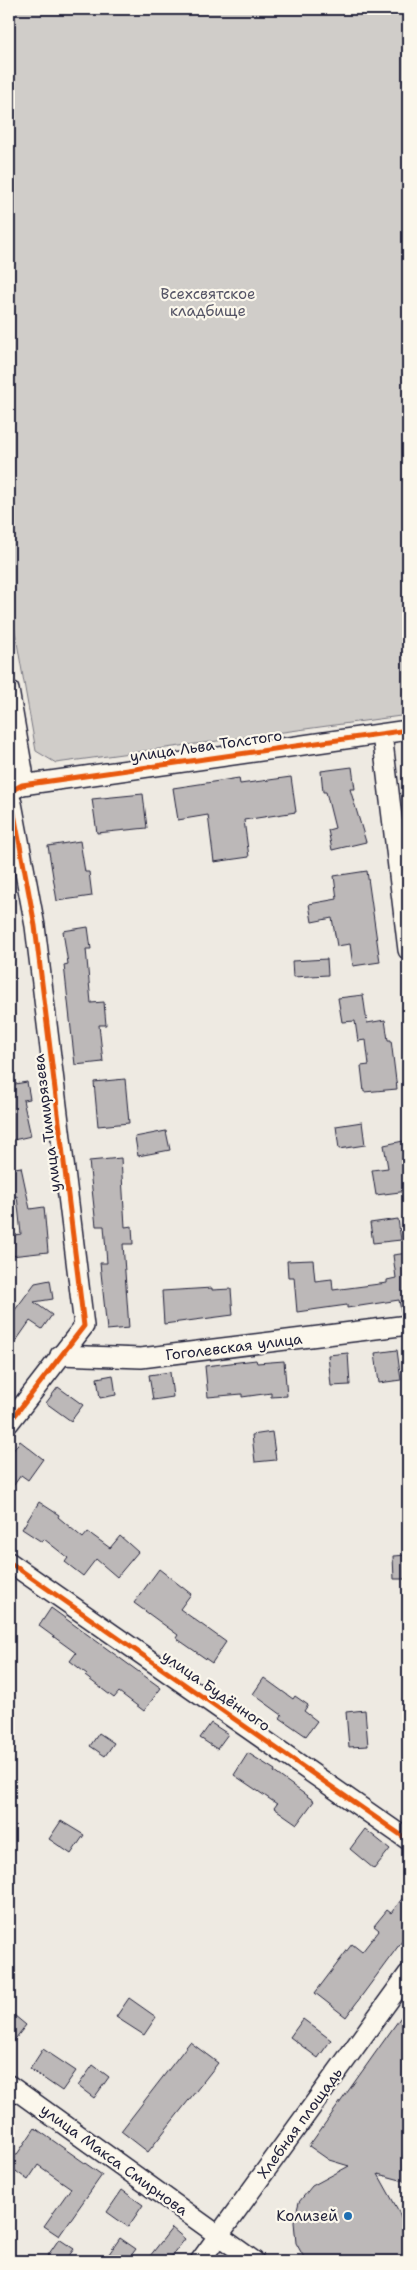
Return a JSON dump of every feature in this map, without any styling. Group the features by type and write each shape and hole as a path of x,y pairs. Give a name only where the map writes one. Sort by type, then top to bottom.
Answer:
{"street":[{"name":"улица Тимирязева","path":"9,690 23,771 13,791 12,803 34,926 84,1326 9,1423"},
{"name":"улица Льва Толстого","path":"13,791 408,730"},
{"path":"382,734 408,950"},
{"name":"Гоголевская улица","path":"60,1355 142,1358 408,1325"},
{"name":"улица Будённого","path":"9,1562 408,1840"},
{"name":"Хлебная площадь","path":"200,2261 408,1974"},
{"name":"улица Макса Смирнова","path":"9,2085 218,2236"},
{"path":"218,2236 254,2261"}],"green space":[{"name":"Всехсвятское кладбище","path":"9,9 408,9 408,715 56,763 36,751 9,597"}],"building":[{"path":"352,767 355,789 350,789 366,842 332,850 328,830 335,828 326,792 323,792 321,771"},
{"path":"291,777 296,812 244,820 249,857 214,862 208,815 178,820 173,788 239,778 240,784"},
{"path":"143,794 147,828 97,833 92,799"},
{"path":"80,841 85,872 89,872 92,896 57,901 48,846"},
{"path":"367,871 380,962 353,966 350,944 337,946 332,918 312,922 309,904 337,899 334,876"},
{"path":"88,927 91,949 86,949 91,1003 104,1002 106,1025 99,1025 103,1062 75,1065 64,965 68,964 63,931"},
{"path":"327,959 328,975 293,977 292,961"},
{"path":"363,995 367,1023 385,1020 388,1040 391,1040 397,1089 364,1092 361,1066 369,1065 366,1040 358,1041 355,1021 342,1022 338,998"},
{"path":"125,1079 129,1123 98,1126 94,1082"},
{"path":"27,1082 30,1099 23,1100 31,1136 9,1141 9,1085"},
{"path":"362,1122 365,1145 339,1149 336,1126"},
{"path":"166,1131 170,1150 138,1156 135,1137"},
{"path":"408,1140 408,1159 405,1160 408,1191 376,1195 372,1170 388,1168 384,1145"},
{"path":"121,1158 125,1227 132,1226 133,1244 123,1244 129,1328 107,1330 100,1263 107,1263 104,1226 96,1226 89,1161"},
{"path":"21,1167 30,1209 44,1207 48,1252 11,1256 9,1236 21,1234 17,1196 9,1198 9,1169"},
{"path":"398,1219 401,1240 373,1243 370,1223"},
{"path":"408,1253 408,1311 401,1311 399,1300 347,1308 347,1305 297,1312 294,1277 288,1277 287,1261 313,1260 315,1281 332,1279 333,1290 387,1283 387,1280 396,1278 393,1255"},
{"path":"50,1280 53,1299 34,1302 52,1315 42,1329 30,1321 9,1351 9,1318 35,1283"},
{"path":"212,1288 212,1290 231,1289 233,1315 164,1324 162,1291"},
{"path":"397,1350 401,1380 379,1383 375,1353"},
{"path":"348,1353 350,1385 331,1386 328,1355"},
{"path":"256,1360 257,1363 284,1361 287,1396 271,1397 271,1393 242,1397 242,1394 208,1397 205,1366"},
{"path":"170,1372 173,1397 153,1400 149,1375"},
{"path":"113,1375 116,1395 100,1398 97,1378"},
{"path":"58,1387 83,1405 71,1421 46,1403"},
{"path":"272,1432 276,1460 255,1462 252,1435"},
{"path":"20,1441 43,1459 28,1480 21,1475 9,1492 9,1456"},
{"path":"39,1502 59,1515 58,1517 83,1538 88,1532 110,1548 120,1536 138,1552 117,1577 96,1559 83,1576 65,1562 68,1558 44,1539 42,1542 22,1529"},
{"path":"408,1555 408,1579 394,1579 393,1556"},
{"path":"159,1569 191,1594 180,1609 226,1642 212,1663 176,1638 178,1635 134,1603"},
{"path":"51,1608 161,1688 144,1711 119,1692 114,1698 85,1676 87,1674 70,1661 76,1653 39,1626"},
{"path":"264,1678 293,1699 295,1696 308,1705 304,1711 317,1721 306,1736 280,1718 282,1715 253,1694"},
{"path":"365,1710 368,1746 349,1747 346,1712"},
{"path":"211,1723 228,1734 217,1749 200,1738"},
{"path":"99,1733 114,1743 105,1756 90,1746"},
{"path":"248,1753 275,1770 274,1772 314,1801 297,1824 274,1808 277,1804 234,1775"},
{"path":"61,1821 84,1835 71,1854 49,1839"},
{"path":"365,1829 390,1849 374,1869 350,1849"},
{"path":"408,1891 408,1933 346,2017 315,1993 352,1944 362,1952 379,1930 374,1926 387,1910 391,1913"},
{"path":"129,1998 156,2017 144,2035 116,2017"},
{"path":"408,2007 408,2182 378,2174 398,2210 405,2229 408,2261 306,2261 296,2243 294,2222 299,2202 312,2186 349,2166 329,2160 309,2146"},
{"path":"9,2011 26,2025 9,2047"},
{"path":"303,2019 331,2040 318,2058 290,2037"},
{"path":"190,2042 218,2063 148,2152 121,2131"},
{"path":"43,2049 76,2071 62,2091 30,2069"},
{"path":"93,2065 109,2077 94,2098 78,2086"},
{"path":"35,2128 102,2175 59,2236 44,2226 71,2188 38,2165 28,2180 9,2166"},
{"path":"122,2190 143,2205 128,2227 107,2212"},
{"path":"172,2228 185,2239 168,2261 146,2261"},
{"path":"120,2238 136,2249 127,2261 104,2261"},
{"path":"59,2239 74,2249 65,2261 44,2261"}],"cycle path":[{"path":"9,792 22,785 408,730"},
{"path":"9,797 12,803 35,926 84,1326 9,1423"},
{"path":"9,1562 408,1840"}],"place":[{"name":"Колизей","path":"348,2216"}]}
